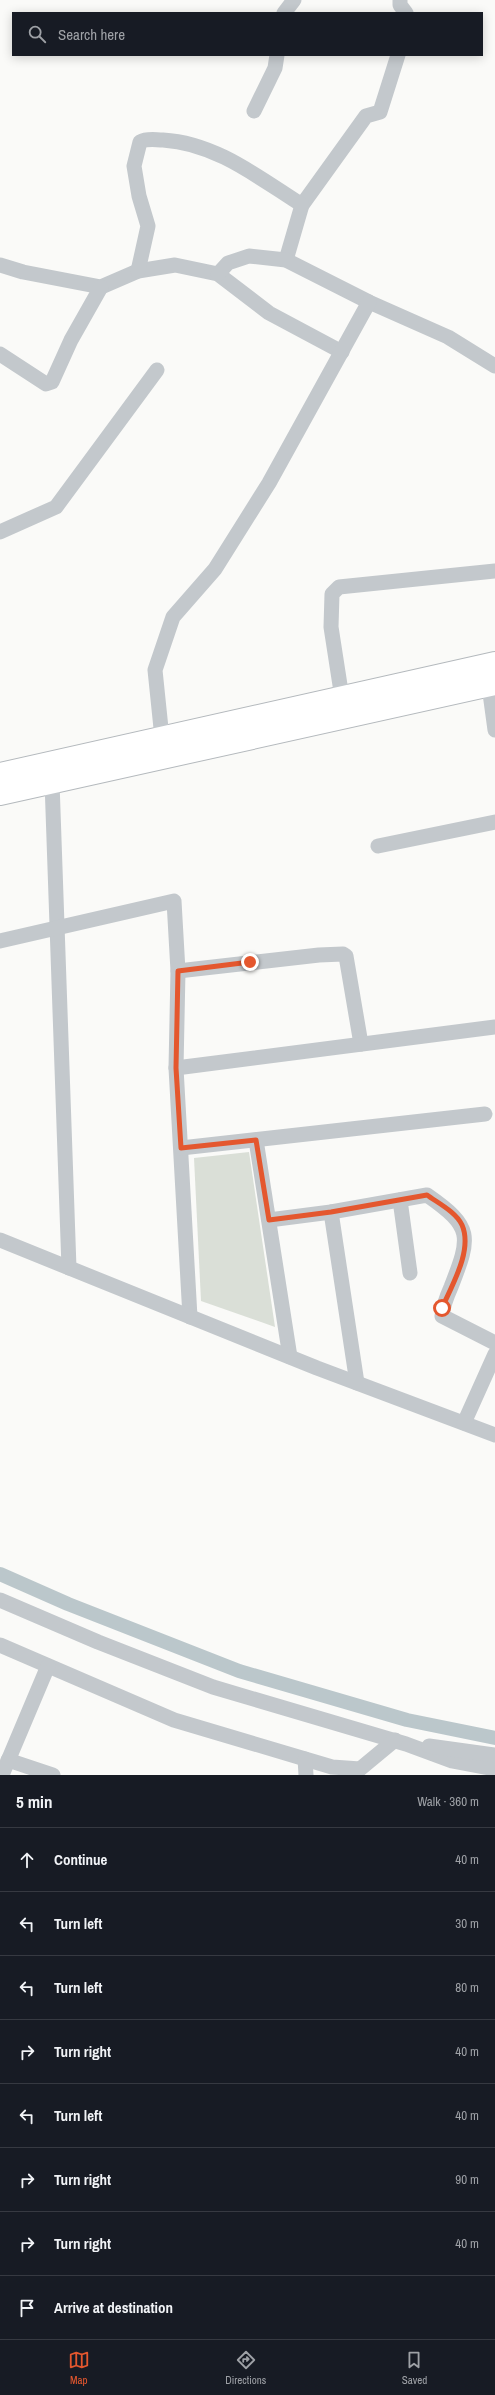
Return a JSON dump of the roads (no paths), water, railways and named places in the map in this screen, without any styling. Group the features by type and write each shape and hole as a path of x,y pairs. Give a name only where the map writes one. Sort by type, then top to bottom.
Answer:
{"highway":[{"path":"0,774 495,663"},
{"path":"0,794 492,685"}],"street":[{"path":"285,12 294,0"},
{"path":"400,0 400,5 405,12"},
{"path":"254,112 275,68 277,56"},
{"path":"286,260 302,206 366,116 380,112 398,56"},
{"path":"138,271 148,226 139,196 134,166 140,142 146,139 184,141 233,161 302,206"},
{"path":"218,274 228,264 249,256 286,260 369,302 448,337 495,366"},
{"path":"0,265 23,272 101,287 138,271 175,265 218,274 269,313 342,352"},
{"path":"0,354 46,384 52,382 70,340 101,287"},
{"path":"162,738 155,670 173,617 215,569 269,483 369,302"},
{"path":"0,532 56,507 157,370"},
{"path":"342,698 331,627 332,594 339,587 495,571"},
{"path":"492,685 495,730"},
{"path":"52,782 69,1268"},
{"path":"378,846 495,822"},
{"path":"0,941 174,901 178,971 176,1068 190,1317"},
{"path":"178,971 319,955 343,954 346,956 349,969 361,1044"},
{"path":"176,1068 495,1026"},
{"path":"181,1148 485,1114"},
{"path":"256,1140 290,1357"},
{"path":"269,1220 331,1212 427,1195 453,1215 461,1224 464,1235 464,1248 460,1264 442,1308 442,1316 495,1344"},
{"path":"400,1200 410,1273"},
{"path":"331,1212 357,1383"},
{"path":"0,1240 290,1357 495,1435"},
{"path":"464,1423 495,1354"},
{"path":"0,1600 98,1642 213,1687 400,1742 495,1755"},
{"path":"0,1645 174,1720 332,1767 360,1769 400,1742"},
{"path":"2,1775 48,1666"},
{"path":"400,1742 456,1769 495,1768"},
{"path":"8,1760 53,1775"},
{"path":"305,1760 306,1775"}],"waterway":[{"path":"0,1574 68,1604 239,1671 407,1720 495,1738"}]}
